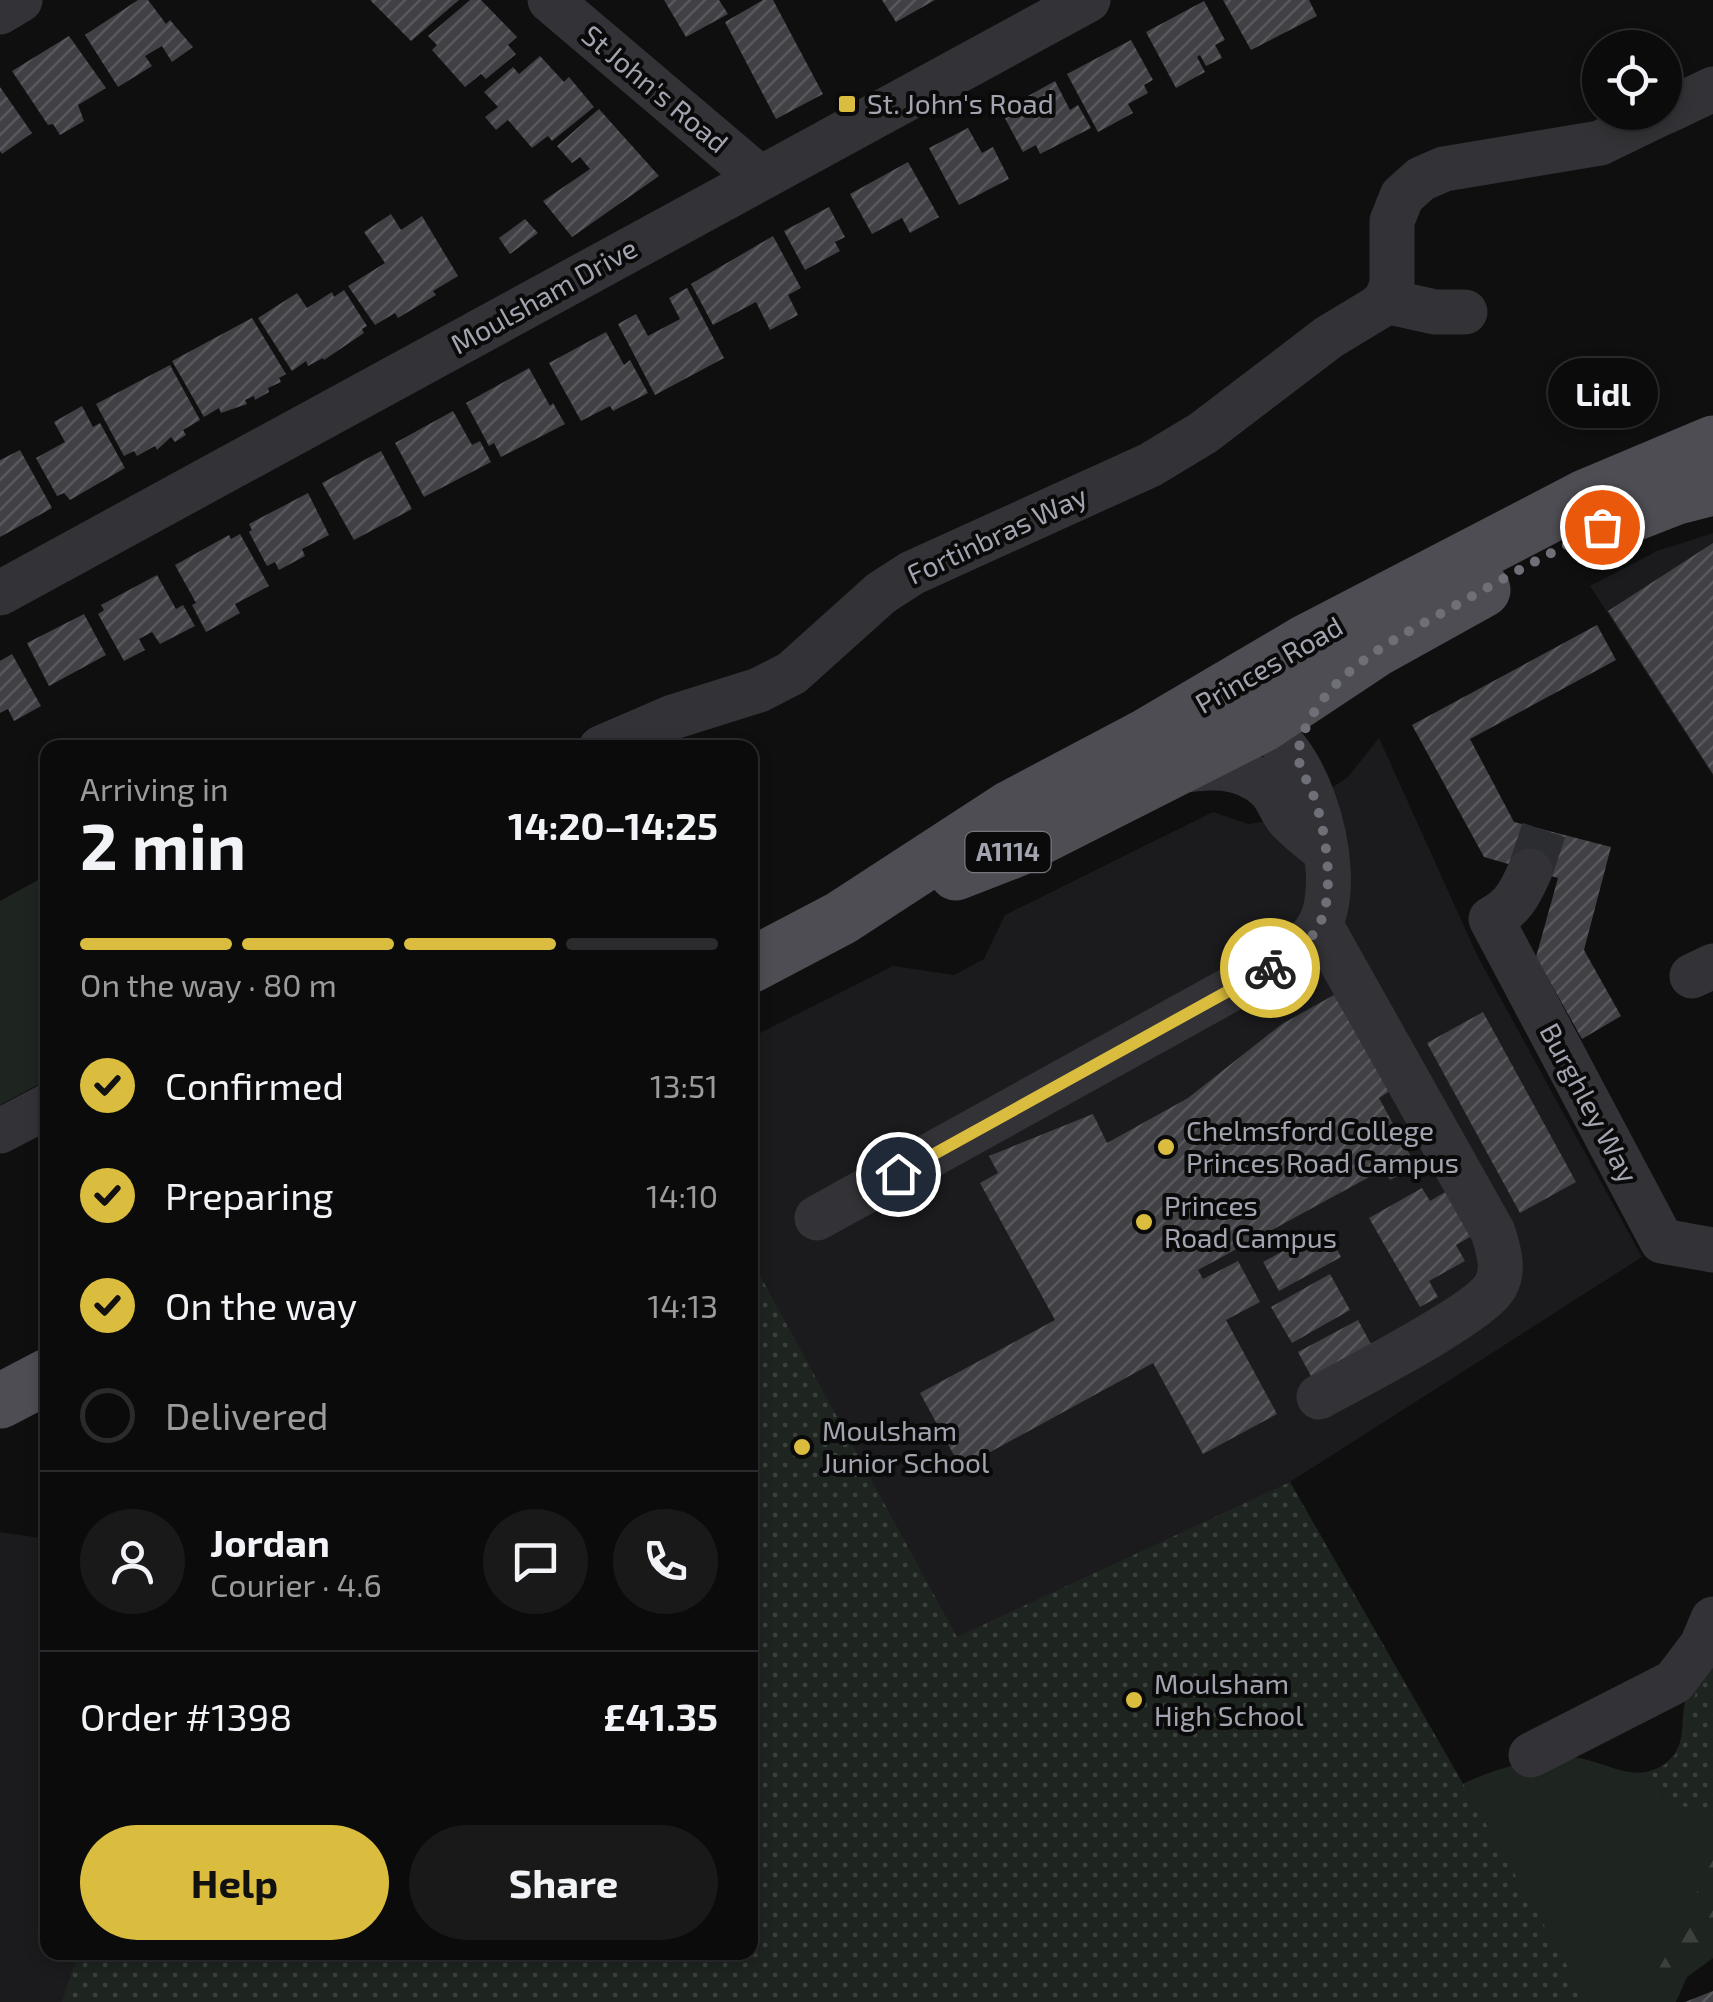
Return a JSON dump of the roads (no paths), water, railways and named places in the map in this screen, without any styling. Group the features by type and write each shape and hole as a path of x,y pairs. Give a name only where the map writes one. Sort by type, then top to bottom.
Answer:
{"main road":[{"name":"Princes Road","path":"1159,754 1285,654 1587,496 1713,444"},
{"name":"Princes Road","path":"758,962 841,918 1010,808 1159,754 1262,725 1375,650 1546,554 1677,496 1713,488"},
{"path":"0,1369 40,1351"},
{"path":"0,1400 40,1380"}],"street":[{"path":"0,12 20,0"},
{"name":"St John's Road","path":"550,0 760,178"},
{"name":"Moulsham Drive","path":"0,593 1088,0"},
{"path":"1682,104 1713,89"},
{"path":"1466,312 1435,312 1385,301 1392,286 1392,222 1402,196 1421,179 1444,169 1600,143 1627,130"},
{"name":"Fortinbras Way","path":"620,740 673,717 759,690 792,673 881,592 992,535 1150,465 1203,433 1328,337 1385,301"},
{"path":"817,1218 1298,951 1320,924 1328,873 1316,801 1284,778 1262,751 1263,699 1285,654"},
{"path":"1284,778 1310,720 1358,664"},
{"path":"1159,754 1284,778"},
{"name":"Burghley Way","path":"1530,870 1520,895 1508,910 1491,919 1662,1241 1713,1250"},
{"path":"1319,1397 1474,1308 1496,1286 1500,1274 1493,1232 1391,1014 1320,924"},
{"path":"0,1131 40,1110"},
{"path":"1532,1755 1674,1682 1702,1645 1713,1619"}],"tunnel":[{"path":"1530,871 1544,830"}],"place":[{"name":"St. John's Road","path":"847,104"},
{"name":"Lidl","path":"1602,527"},
{"name":"Chelmsford College Princes Road Campus","path":"1166,1147"},
{"name":"Princes Road Campus","path":"1144,1222"},
{"name":"Moulsham Junior School","path":"802,1447"},
{"name":"Moulsham High School","path":"1134,1700"}]}
